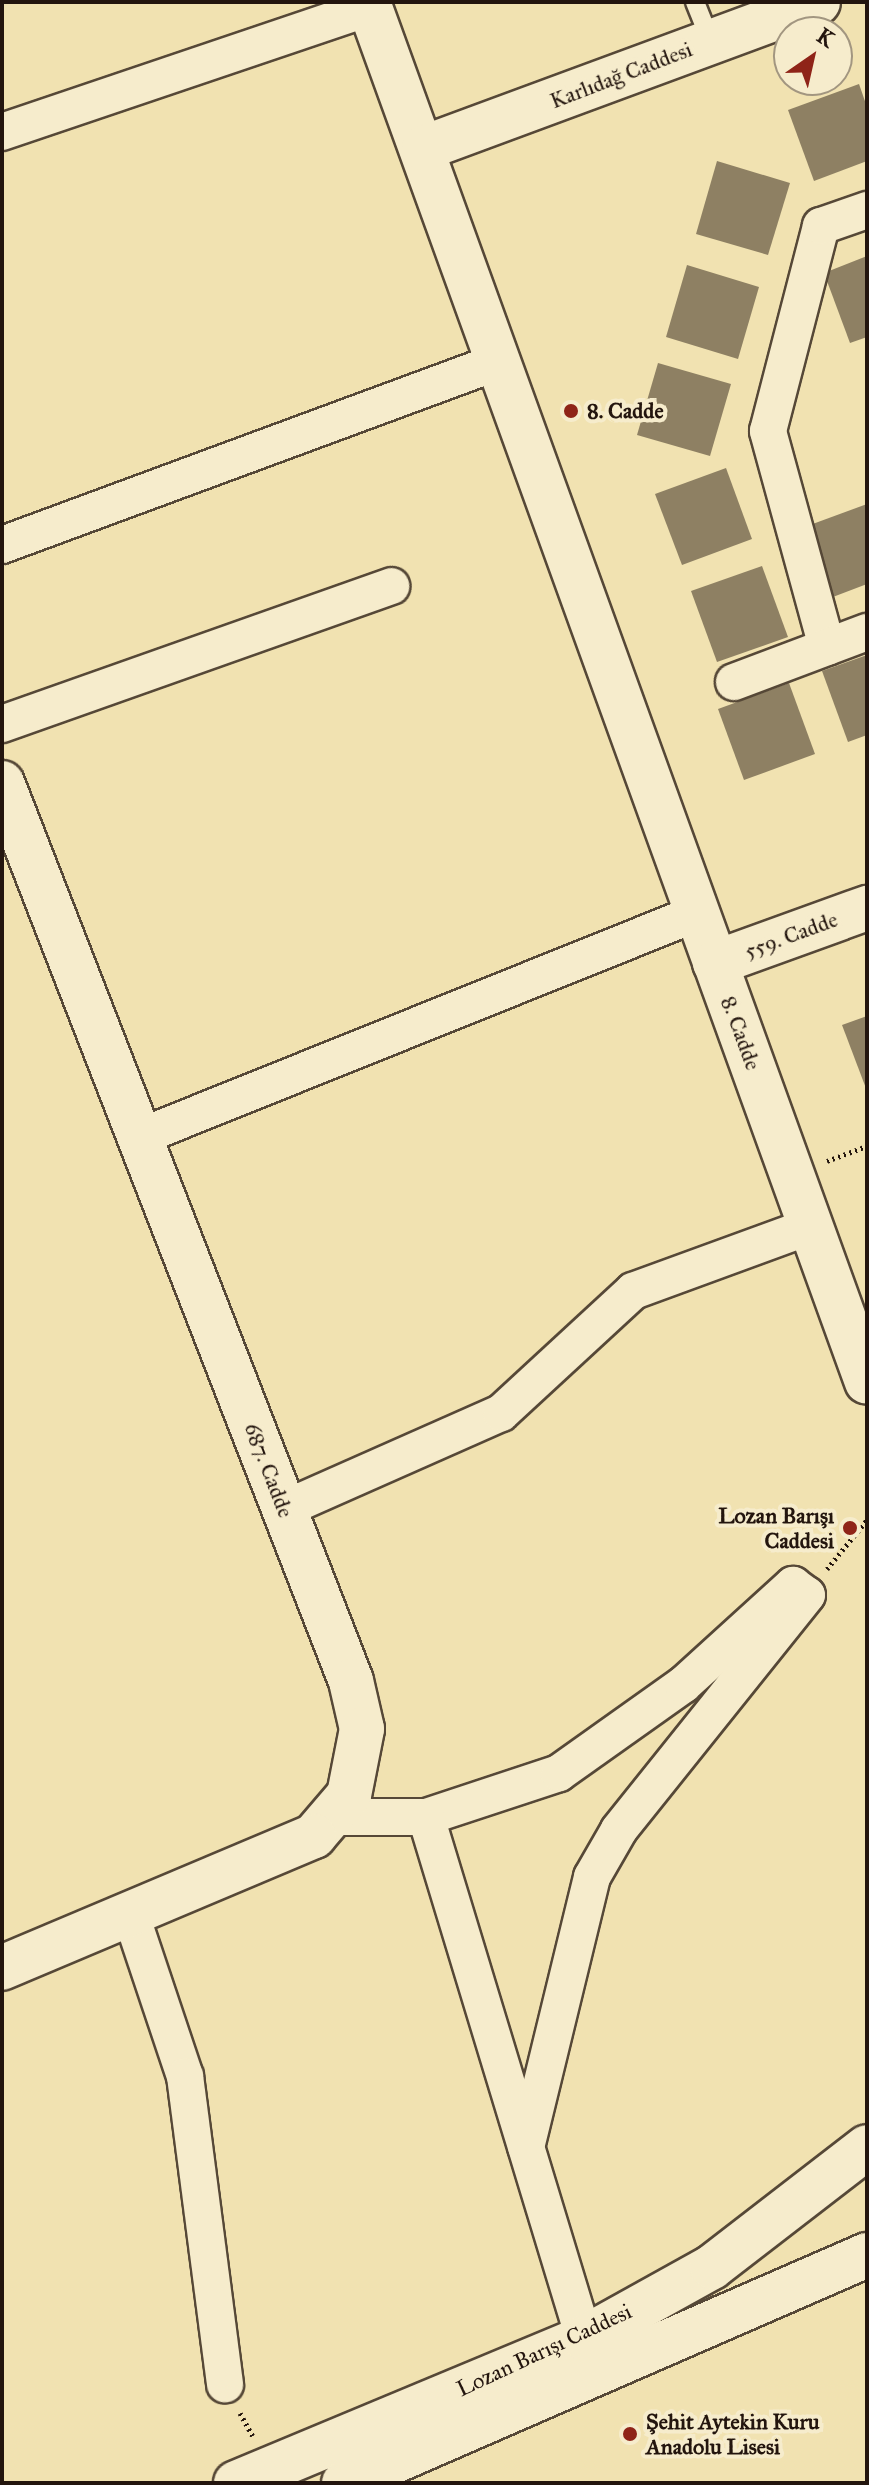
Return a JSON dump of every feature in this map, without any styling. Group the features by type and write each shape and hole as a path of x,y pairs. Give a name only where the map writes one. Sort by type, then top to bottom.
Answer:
{"main road":[{"name":"Karlıdağ Caddesi","path":"424,148 818,2"},
{"name":"8. Cadde","path":"369,5 424,148 867,1382"},
{"name":"687. Cadde","path":"2,783 142,1136 360,1717 357,1771 335,1817 301,1844 2,1968"},
{"name":"559. Cadde","path":"715,963 867,908"},
{"path":"830,2179 867,2119"},
{"name":"Lozan Barışı Caddesi","path":"253,2476 584,2338 712,2267 830,2179 867,2147"},
{"name":"Lozan Barışı Caddesi","path":"344,2483 867,2255"}],"street":[{"path":"2,132 369,5"},
{"path":"827,647 768,431 821,226 867,210"},
{"path":"2,545 500,361"},
{"path":"2,724 391,586"},
{"path":"734,682 867,632"},
{"path":"142,1136 697,913"},
{"path":"284,1509 501,1413 633,1291 811,1226"},
{"path":"335,1817 426,1817 559,1773 683,1685 793,1585 807,1595 619,1830 592,1877 526,2147"},
{"path":"426,1817 584,2338"},
{"path":"131,1915 185,2076 225,2384"}],"lane":[{"path":"695,2 711,42"}],"path":[{"path":"807,1595 867,1520"},
{"path":"225,2384 253,2476"}],"building":[{"path":"859,84 867,107 867,161 814,181 788,110 826,96 853,96 853,86"},
{"path":"717,161 790,183 768,255 696,234"},
{"path":"867,256 867,337 850,343 824,273"},
{"path":"687,265 759,287 738,359 666,337"},
{"path":"658,363 731,384 710,456 637,435"},
{"path":"726,468 752,539 682,565 655,494"},
{"path":"867,504 867,584 825,600 799,529"},
{"path":"762,566 788,637 717,662 691,591"},
{"path":"867,655 867,735 848,742 822,671"},
{"path":"789,683 815,754 744,780 718,709"},
{"path":"867,1016 867,1091 842,1025"}],"place":[{"name":"8. Cadde","path":"571,411"},
{"name":"Lozan Barışı Caddesi","path":"850,1528"},
{"name":"Şehit Aytekin Kuru Anadolu Lisesi","path":"630,2434"}]}
